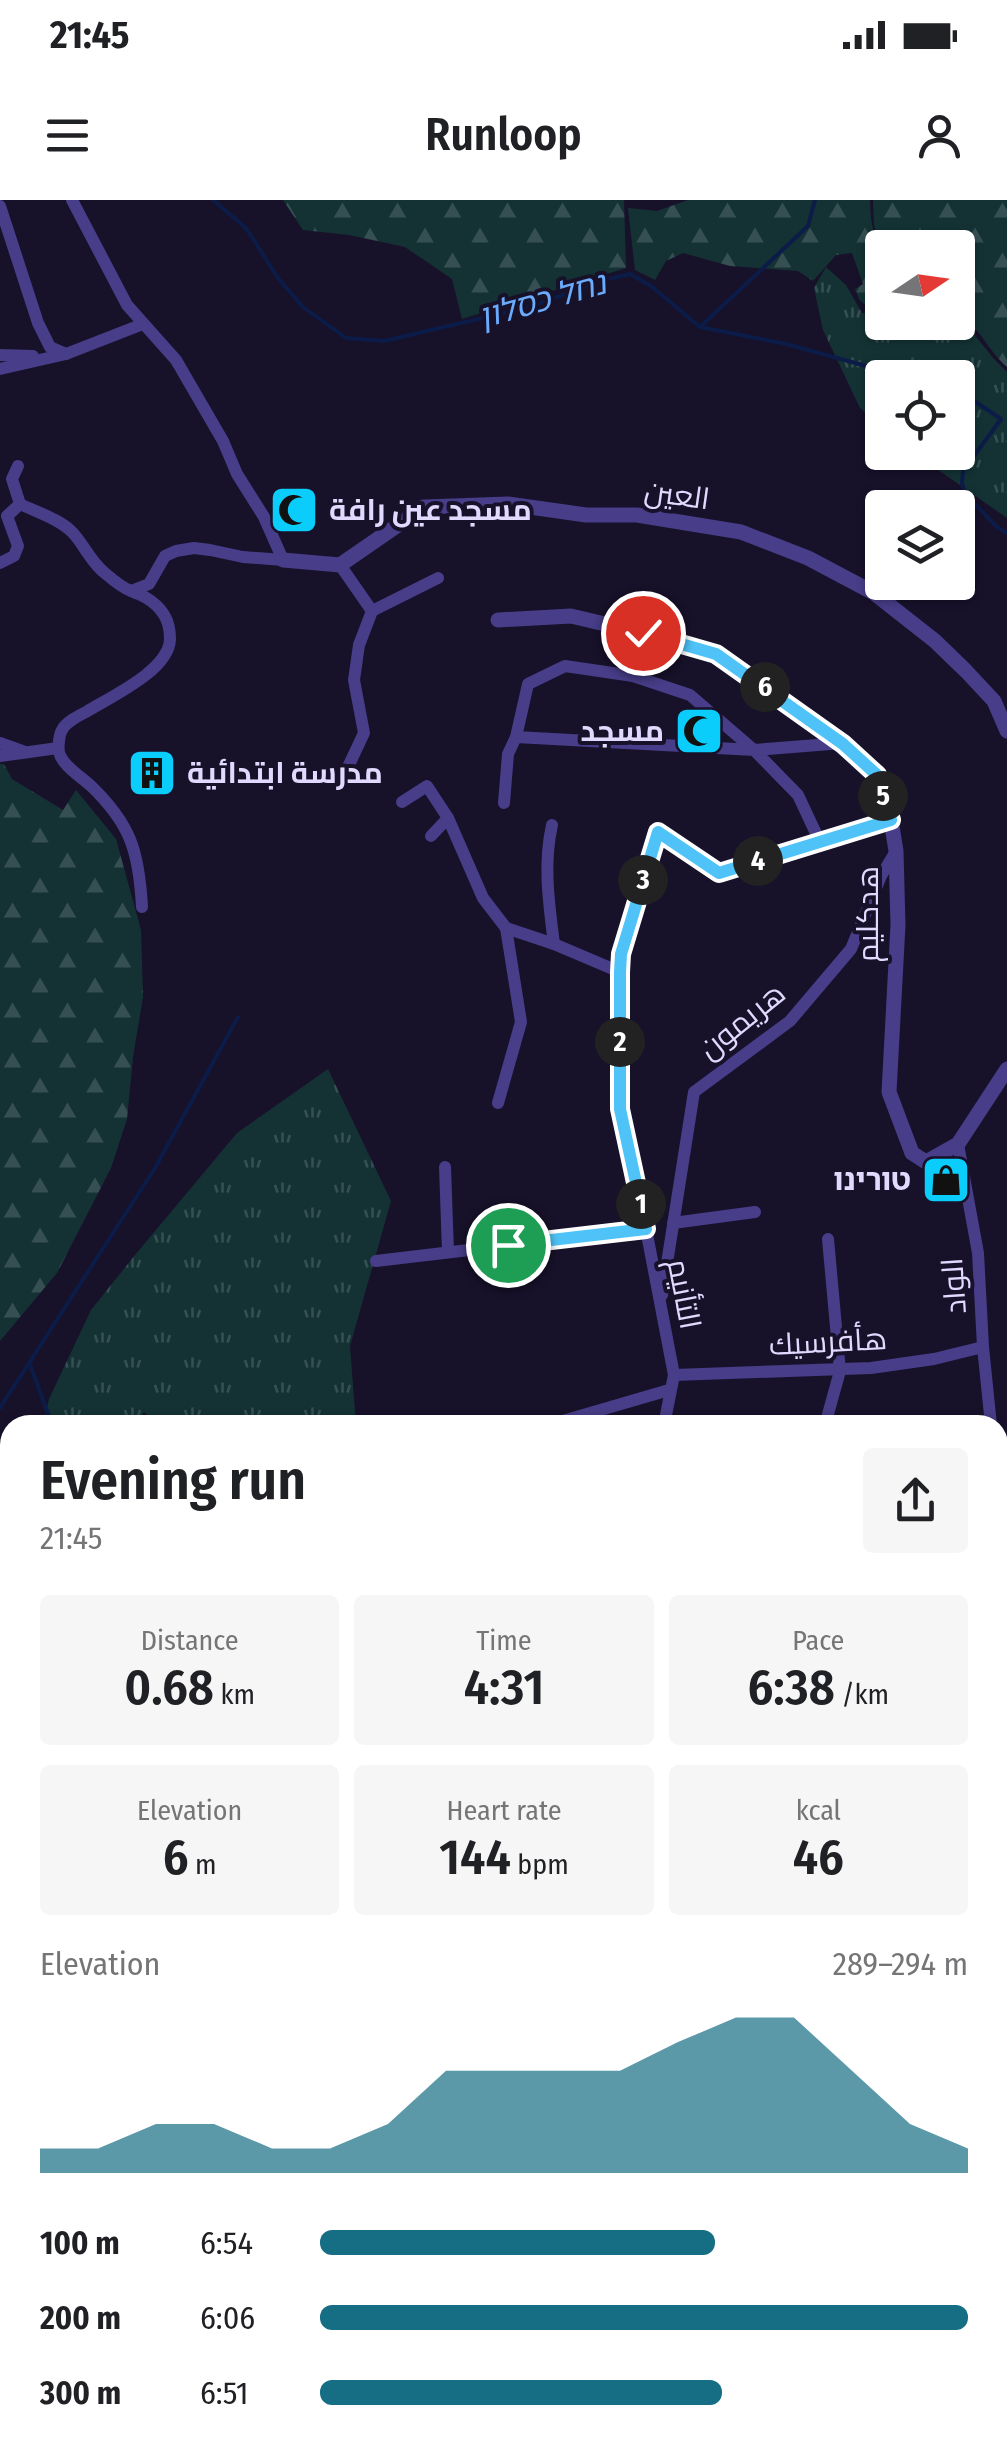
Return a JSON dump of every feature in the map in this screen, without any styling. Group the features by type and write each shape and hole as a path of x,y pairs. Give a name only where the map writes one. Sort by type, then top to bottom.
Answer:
{"street":[{"path":"72,200 126,305 176,360 264,517 283,560"},
{"path":"0,206 38,323 50,347 66,354"},
{"path":"0,369 66,354 143,324"},
{"path":"0,355 66,354"},
{"path":"18,466 12,479 20,504 66,527 102,572 153,602 170,627 169,648 156,666 75,718 61,730 58,748 64,762 99,794 124,825 134,845 142,907"},
{"path":"0,563 14,556 18,546 4,517 20,504"},
{"name":"العين","path":"340,566 424,507 508,504 586,514 637,515 741,532 808,558 874,593 966,670 994,701 1007,732"},
{"path":"132,592 149,584 165,556 176,551 210,550 340,566 372,611"},
{"path":"340,784 364,733 354,680 359,645 372,611 438,578"},
{"name":"هدكليم","path":"498,620 572,616 716,654 843,744 877,775 896,851 898,924 889,1092 912,1153 926,1162 958,1144"},
{"path":"504,802 508,754 516,737 528,684 565,666 608,671 690,695 754,750 798,795 820,842"},
{"path":"516,737 754,750 843,744"},
{"path":"0,743 25,752"},
{"path":"0,756 58,748"},
{"path":"402,802 426,786 448,818 483,898 506,928 521,1022 498,1103"},
{"path":"432,836 448,818"},
{"name":"التأنيم","path":"666,1415 674,1374 620,1109 621,954 658,832 719,873 891,820"},
{"path":"552,825 547,847 554,944"},
{"name":"هريمون","path":"660,1306 694,1092 790,1021 851,950 881,876 896,851"},
{"path":"506,928 620,972"},
{"path":"958,1144 1007,1069"},
{"name":"الواد","path":"958,1144 978,1253 990,1415"},
{"path":"445,1167 448,1252"},
{"path":"673,1222 755,1212"},
{"path":"376,1261 646,1229"},
{"path":"828,1238 840,1370 828,1415"},
{"name":"هأفرسيك","path":"674,1374 840,1370 934,1359 983,1347"},
{"path":"584,1415 670,1390"}],"green space":[{"path":"283,200 624,200 626,268 462,319 452,279 405,247 303,230"},
{"path":"688,200 870,200 873,230 865,230 865,305 855,289 863,284 852,253 836,255 813,281 798,271 730,266 683,253 666,261 655,280 635,270 628,208 657,211"},
{"path":"873,200 1007,200 1007,367 975,330 975,230 875,230"},
{"path":"826,267 846,285 865,313 865,340 975,340 975,335 1007,372 1007,518 975,496 975,490 967,490 938,470 975,470 975,360 865,360 865,412 823,330 814,288"},
{"path":"0,764 4,764 12,779 63,810 76,790 116,839 141,930 143,997 127,1119 111,1168 57,1273 0,1341"},
{"path":"328,1069 391,1201 350,1346 355,1415 144,1412 45,1415 91,1310 237,1133"}],"waterway":[{"name":"נחל כסלון","path":"213,200 246,228 278,278 303,307 346,338 384,341 530,307 630,274 651,286 700,327 786,344 865,366"},
{"path":"700,327 808,226 815,200"},
{"name":"נחל כסלון","path":"975,401 1001,419 975,455"},
{"name":"נחל כסלון","path":"964,470 965,494 1007,533"},
{"path":"0,1408 155,1168 238,1017"},
{"path":"30,1364 48,1415"}],"place":[{"name":"مسجد عين رافة","path":"294,510"},
{"name":"مسجد","path":"699,731"},
{"name":"مدرسة ابتدائية","path":"152,773"},
{"name":"טורינו","path":"946,1180"}],"route":[{"path":"508,1245 646,1229 620,1109 620,972 621,954 658,832 719,873 891,820 877,775 843,744 716,654 643,633"}]}
